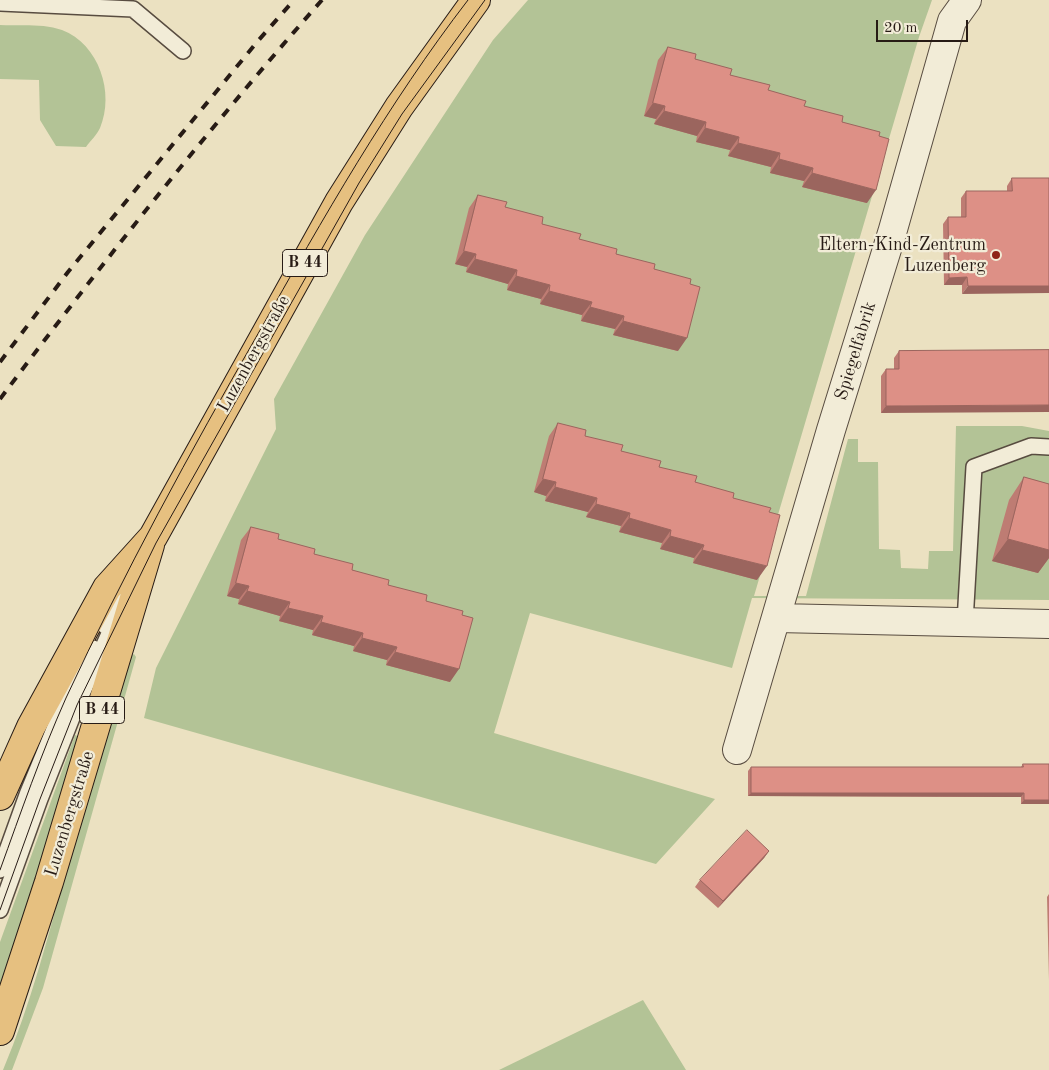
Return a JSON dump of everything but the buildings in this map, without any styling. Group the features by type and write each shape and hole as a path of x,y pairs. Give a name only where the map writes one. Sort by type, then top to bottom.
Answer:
{"main road":[{"name":"Luzenbergstraße","path":"0,1032 87,761 153,537 339,202 399,107 476,0"},
{"name":"Luzenbergstraße","path":"0,796 31,727 107,588 153,537"}],"street":[{"name":"Spiegelfabrik","path":"737,750 831,430 892,233 952,22 967,0"},
{"path":"777,618 1049,624"}],"lane":[{"path":"0,3 134,5 182,51"},
{"path":"965,622 974,467 1030,446 1049,447"},
{"path":"0,870 28,792 66,700 153,537"},
{"path":"0,910 40,799 74,714 153,537"}],"green space":[{"path":"528,0 932,0 919,37 754,596 806,596 848,439 858,439 858,462 878,462 879,549 900,550 901,568 928,569 929,551 953,551 956,426 1022,426 1049,431 1049,600 752,598 732,668 530,613 494,733 715,799 656,864 144,718 156,668 276,429 274,399 365,235 493,40"},
{"path":"0,25 55,28 75,37 86,46 100,71 106,100 100,128 86,147 56,146 40,120 39,80 0,79"},
{"path":"134,654 136,657 43,988 12,1070 3,1070 31,994 91,786 131,656"},
{"path":"75,735 82,738 0,988 0,942"},
{"path":"643,1000 686,1070 499,1070"}],"tram line":[{"path":"0,870 66,698 158,513 332,204 411,80 468,0"},
{"path":"0,910 40,799 77,705 156,543 359,183 402,114 485,0"}],"railway":[{"path":"0,362 68,272 257,42 294,0"},
{"path":"0,399 157,196 238,97 322,0"}],"place":[{"name":"Eltern-Kind-Zentrum Luzenberg","path":"996,255"}]}
